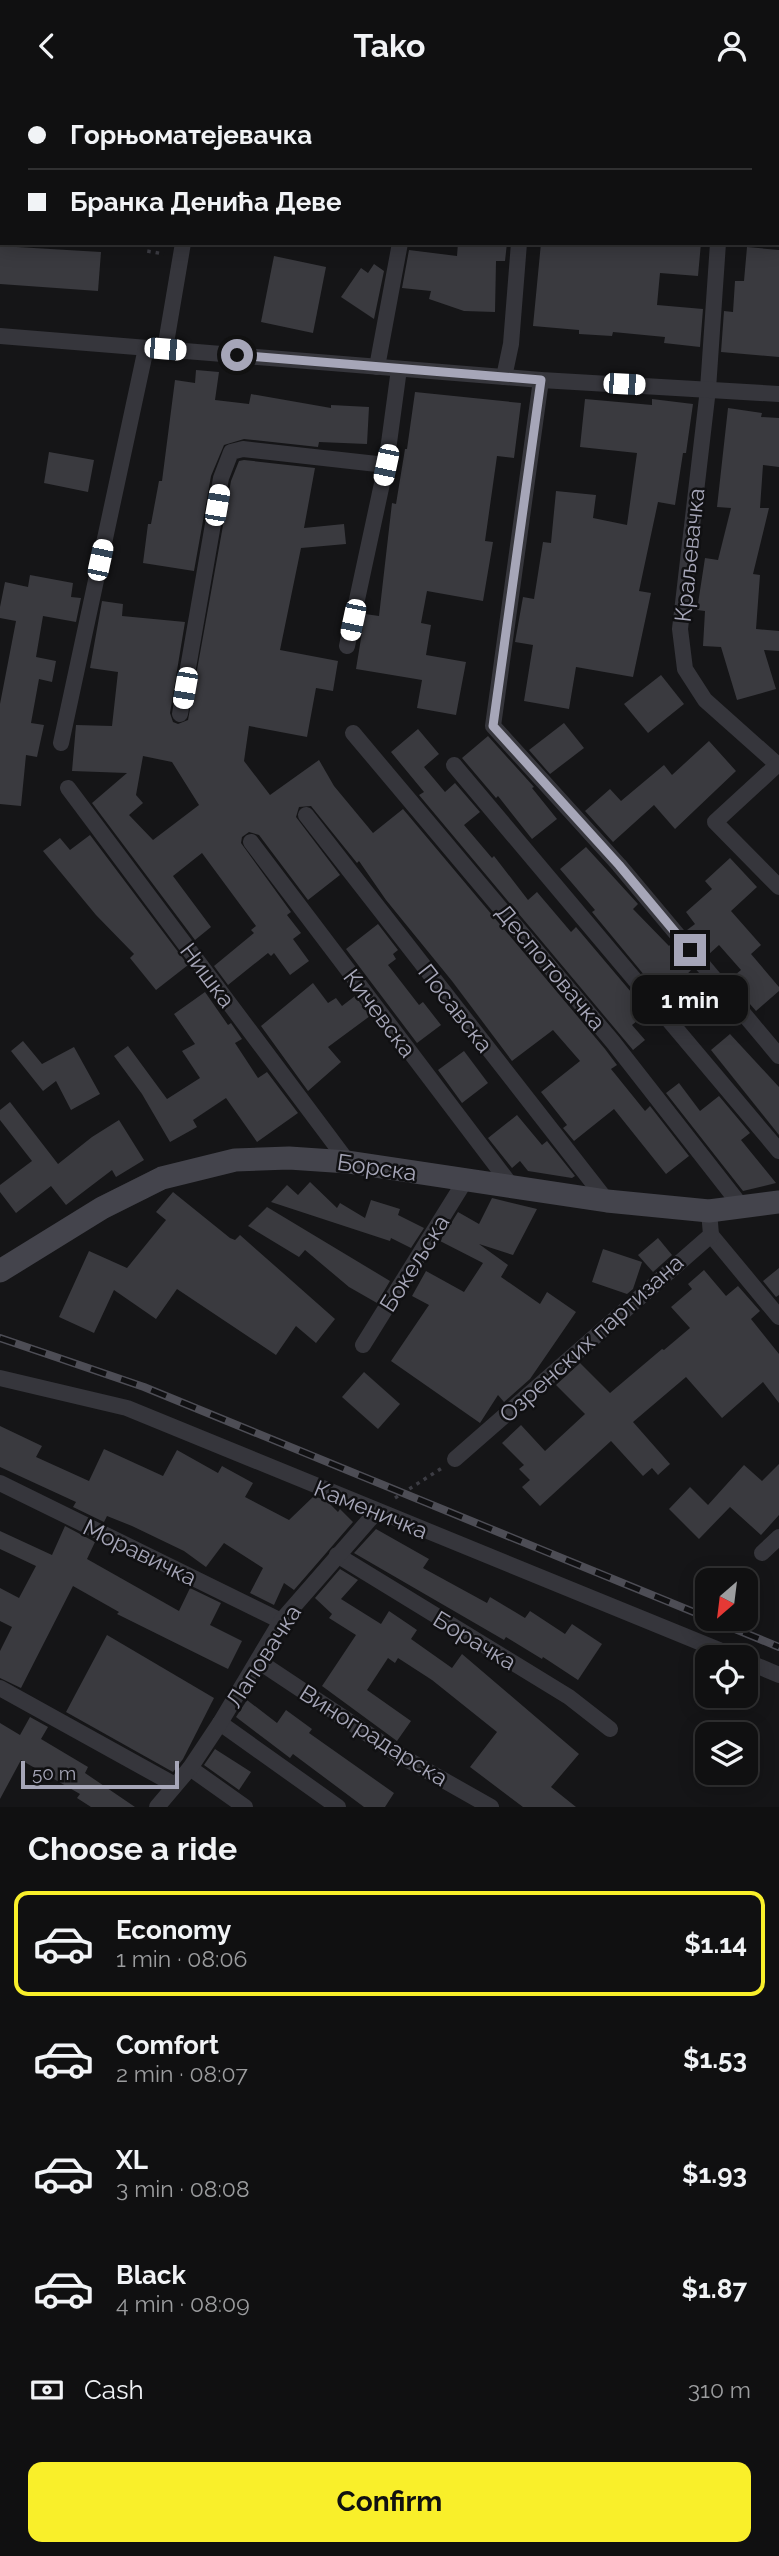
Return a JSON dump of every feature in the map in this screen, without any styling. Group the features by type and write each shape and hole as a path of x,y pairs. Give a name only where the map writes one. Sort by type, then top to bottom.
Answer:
{"street":[{"path":"377,367 400,245"},
{"path":"504,377 511,344 519,245"},
{"name":"Краљевачка","path":"718,245 708,389 680,629 685,669 705,700 778,766"},
{"path":"165,349 182,250"},
{"path":"0,336 541,380 779,394"},
{"path":"61,743 146,348"},
{"path":"347,646 386,465 399,369"},
{"path":"541,380 493,726 619,865 779,1056"},
{"path":"180,714 221,478 231,452 243,449 386,465"},
{"name":"Деспотовачка","path":"354,733 613,1042 742,1207"},
{"path":"454,765 779,1151"},
{"path":"778,766 715,822 779,887"},
{"name":"Нишка","path":"68,788 348,1162"},
{"name":"Посавска","path":"306,815 607,1201"},
{"name":"Кичевска","path":"251,842 510,1184"},
{"name":"Борска","path":"2,1267 102,1208 162,1178 235,1160 289,1158 348,1162 465,1181 510,1184 607,1201 709,1211 779,1202"},
{"name":"Бокељска","path":"363,1345 465,1181"},
{"path":"709,1211 711,1235 779,1317"},
{"name":"Озренских партизана","path":"455,1459 711,1235"},
{"name":"Каменичка","path":"0,1378 127,1408 706,1645"},
{"name":"Моравичка","path":"0,1483 281,1621"},
{"name":"Лаповачка","path":"157,1807 190,1768 220,1723 281,1621 377,1511"},
{"path":"762,1553 779,1537"},
{"name":"Борачка","path":"337,1555 569,1697 610,1730"},
{"name":"Виноградарска","path":"258,1661 401,1756 491,1807"},
{"path":"758,1666 779,1675"},
{"path":"0,1689 175,1785"},
{"path":"220,1723 338,1807"},
{"path":"190,1768 245,1807"}],"path":[{"path":"146,245 147,251 182,250"},
{"path":"377,1511 455,1459"}],"building":[{"path":"458,245 507,245 505,261 496,261 495,312 464,311 429,299 431,291 402,288 409,250 457,256"},
{"path":"541,245 701,245 698,276 660,273 657,305 703,309 700,347 664,343 665,337 613,332 612,336 579,334 579,330 533,326"},
{"path":"0,246 101,252 98,291 0,284"},
{"path":"747,247 779,250 779,357 721,352 724,311 733,312 735,281 744,281"},
{"path":"274,256 326,267 313,333 261,322"},
{"path":"374,264 384,271 374,319 341,297 361,268 368,273"},
{"path":"196,370 219,372 215,400 249,404 251,394 331,408 331,405 369,407 367,444 319,442 318,447 244,439 224,445 211,476 194,571 143,563 148,524 151,524 159,481 162,481 175,380 195,383"},
{"path":"415,392 521,403 514,458 497,456 485,541 493,542 483,601 427,591 421,623 431,625 426,655 466,662 456,715 417,708 422,680 356,669 365,614 379,616 392,503 396,504"},
{"path":"585,399 652,405 652,399 693,404 675,505 658,502 639,591 651,593 633,677 576,667 569,709 524,701 533,645 515,642 523,597 534,599 543,542 551,543 556,491 596,495 593,518 627,525 637,453 580,447"},
{"path":"728,408 762,413 761,417 779,418 779,467 763,465 760,508 769,508 753,574 760,575 756,629 779,631 779,651 764,650 776,689 737,700 721,647 703,646 705,611 697,610 705,558 718,560 731,508 717,507"},
{"path":"49,452 94,460 88,492 44,483"},
{"path":"239,461 315,468 304,528 344,524 346,544 301,548 280,650 338,661 333,691 316,688 307,737 249,726 244,761 270,795 319,760 334,786 373,833 403,809 605,1049 617,1065 611,1069 645,1111 650,1106 689,1156 666,1174 614,1109 574,1141 563,1128 567,1125 541,1092 580,1061 553,1030 512,1061 386,900 359,861 357,863 311,806 299,807 296,817 340,875 308,900 259,835 249,832 242,837 241,843 291,912 287,915 301,933 293,939 309,961 290,975 274,953 271,956 268,953 228,985 214,966 254,933 251,930 256,926 202,853 173,876 211,927 195,940 92,803 127,773 72,771 76,725 112,726 118,672 90,668 102,601 123,604 122,616 185,622 170,713 173,722 178,724 188,720 231,481","holes":["143,756 172,762 199,805 153,840 129,815 143,803 136,795"]},
{"path":"30,575 73,583 71,597 81,598 76,622 43,616 36,657 56,661 52,682 39,679 31,723 44,725 37,757 26,755 21,806 0,804 0,704 16,621 0,618 0,607 5,582 28,587"},
{"path":"661,675 684,704 648,733 624,704"},
{"path":"564,723 584,748 550,774 529,750"},
{"path":"418,729 439,754 424,767 445,792 455,783 480,812 464,825 492,858 494,856 528,900 537,892 571,932 576,927 648,1012 632,1025 645,1040 633,1050 419,795 424,792 391,752"},
{"path":"488,736 534,787 532,788 557,819 532,839 498,796 496,798 462,758"},
{"path":"709,741 736,771 675,829 654,805 613,842 585,811 610,789 621,801 664,765 672,775"},
{"path":"90,835 188,965 156,990 130,958 134,954 96,915 43,851 60,838 70,850"},
{"path":"586,847 638,904 633,909 669,946 671,944 692,969 664,999 560,869"},
{"path":"730,858 757,887 731,911 761,945 751,954 779,987 779,991 756,1011 729,980 741,970 719,945 708,955 687,930 695,924 686,912 712,889 705,881"},
{"path":"378,924 398,950 393,954 396,959 388,965 419,1005 423,1002 441,1025 417,1043 346,949"},
{"path":"313,983 328,1003 336,998 342,1006 355,996 370,1016 328,1047 341,1062 308,1091 261,1026"},
{"path":"205,992 228,1025 231,1023 242,1039 235,1043 258,1078 267,1072 298,1113 257,1142 226,1098 193,1120 197,1127 170,1142 142,1094 114,1056 128,1046 167,1099 200,1078 182,1051 195,1044 174,1014"},
{"path":"730,1034 779,1087 779,1135 711,1050"},
{"path":"23,1041 42,1064 74,1047 100,1094 71,1110 56,1081 43,1091 11,1051"},
{"path":"464,1051 488,1083 462,1103 438,1070"},
{"path":"679,1083 700,1111 719,1096 750,1133 741,1140 776,1183 743,1191 666,1093"},
{"path":"10,1102 58,1164 119,1120 144,1160 116,1177 112,1170 66,1205 51,1186 16,1213 0,1192 0,1185 32,1161 0,1120 0,1110"},
{"path":"517,1115 542,1145 547,1141 575,1176 572,1178 528,1171 520,1161 512,1168 488,1138"},
{"path":"310,1182 337,1208 340,1203 365,1218 371,1200 400,1209 398,1215 424,1228 411,1248 391,1238 390,1241 271,1202 287,1185 298,1195"},
{"path":"173,1192 230,1238 235,1240 240,1235 335,1319 316,1343 296,1326 276,1355 177,1289 156,1319 114,1290 94,1333 59,1317 89,1251 127,1268 166,1220 156,1212"},
{"path":"492,1198 537,1209 513,1255 479,1244 508,1265 501,1277 540,1304 547,1292 576,1312 530,1379 504,1402 498,1395 480,1423 391,1361 429,1305 412,1296 426,1271 464,1292 483,1263 440,1241 458,1212 479,1224"},
{"path":"267,1207 390,1281 377,1303 349,1287 305,1250 299,1257 248,1226"},
{"path":"658,1238 672,1255 653,1272 638,1255"},
{"path":"603,1249 642,1262 633,1289 627,1294 592,1282"},
{"path":"779,1268 779,1295 776,1297 763,1281"},
{"path":"704,1270 726,1296 738,1286 760,1311 751,1319 779,1354 779,1403 763,1382 722,1418 686,1377 633,1422 670,1464 658,1475 652,1468 643,1476 611,1441 540,1506 522,1487 530,1480 519,1469 524,1465 502,1443 521,1425 545,1451 585,1414 556,1385 580,1363 610,1393 690,1328 671,1307 692,1289 688,1284"},
{"path":"364,1372 400,1404 378,1429 342,1397"},
{"path":"0,1426 42,1446 36,1457 89,1481 104,1449 163,1476 177,1450 218,1473 222,1466 253,1483 245,1497 289,1520 314,1496 327,1501 338,1512 340,1509 353,1522 294,1590 284,1583 274,1605 250,1593 263,1568 224,1543 206,1567 184,1551 107,1516 104,1522 73,1507 76,1502 0,1467"},
{"path":"779,1464 779,1515 761,1535 730,1507 699,1539 669,1509 690,1487 708,1505 744,1465 762,1481"},
{"path":"65,1526 95,1542 87,1559 179,1611 190,1588 221,1603 210,1625 242,1641 228,1669 117,1614 119,1612 73,1586 21,1688 0,1678 0,1651 12,1627 0,1621 0,1588 19,1598 36,1566 0,1549 0,1531 52,1555"},
{"path":"376,1529 429,1559 423,1568 487,1603 490,1597 525,1618 530,1611 565,1634 572,1624 602,1644 578,1680 543,1657 542,1659 506,1637 504,1640 354,1553"},
{"path":"340,1569 358,1580 341,1599 381,1624 389,1611 417,1630 411,1639 452,1668 462,1654 579,1754 551,1787 576,1807 523,1807 470,1767 497,1732 432,1680 398,1658 395,1663 388,1658 367,1690 411,1721 397,1741 322,1686 356,1635 329,1618 332,1614 315,1598"},
{"path":"107,1635 214,1698 183,1759 173,1772 66,1712"},
{"path":"247,1700 277,1723 286,1710 312,1729 309,1733 394,1793 385,1807 364,1807 293,1754 290,1758 236,1717"},
{"path":"30,1717 48,1727 41,1739 88,1767 85,1773 135,1807 91,1807 77,1798 80,1794 21,1760 0,1799 0,1723 20,1735"},
{"path":"215,1749 251,1772 239,1790 204,1765"}],"railway":[{"path":"0,1338 144,1387 779,1647"}],"route":[{"path":"237,355 541,380 493,726 619,865 690,950"}]}
